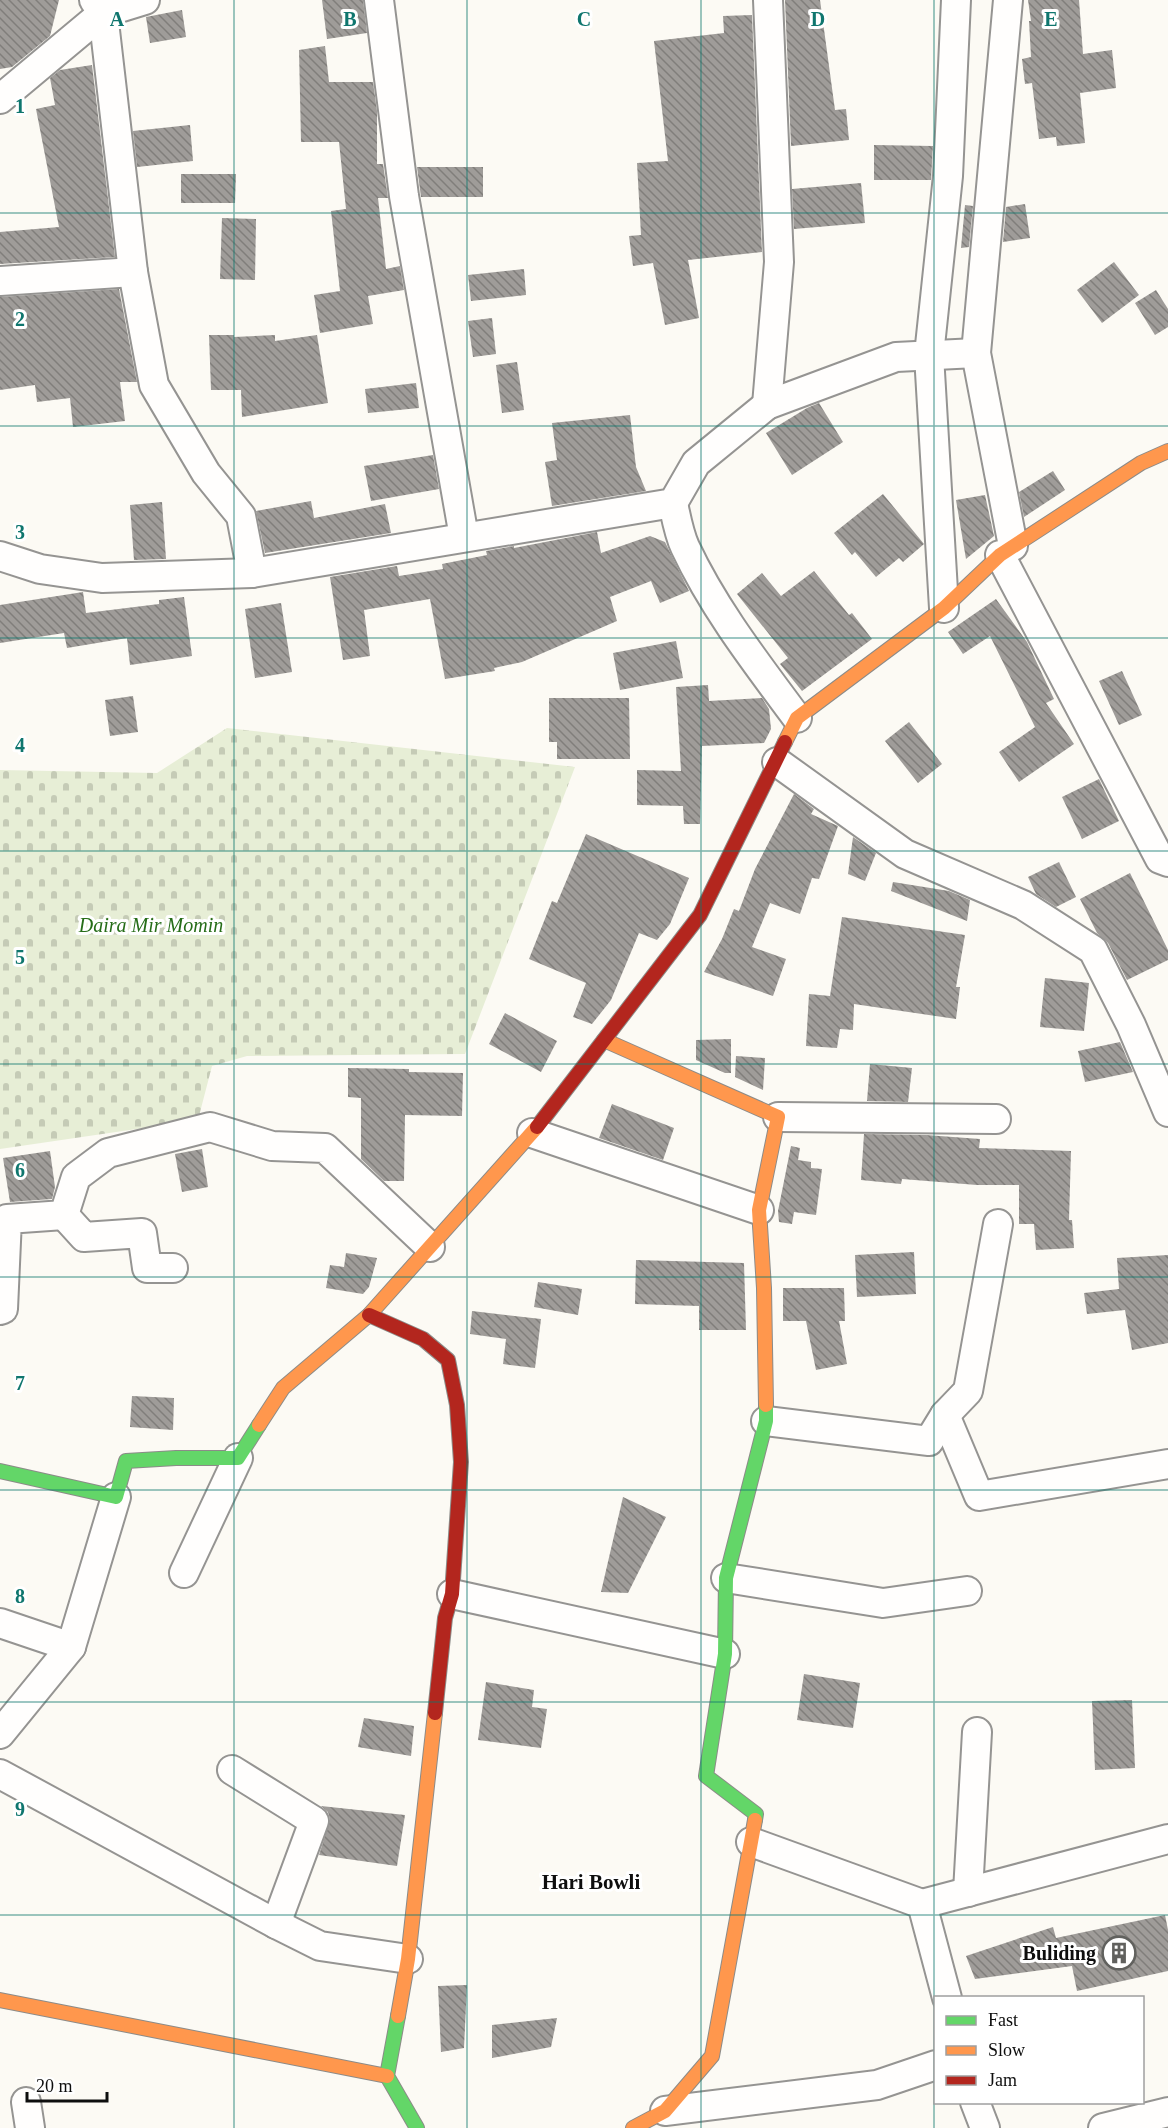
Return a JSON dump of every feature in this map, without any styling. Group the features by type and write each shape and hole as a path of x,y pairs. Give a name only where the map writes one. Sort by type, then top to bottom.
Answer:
{"street":[{"path":"0,99 99,7 146,0"},
{"path":"379,0 404,196 464,537"},
{"path":"767,405 779,262 768,0"},
{"path":"944,608 929,355 948,176 956,0"},
{"path":"1008,0 976,353 1007,551 1163,848"},
{"path":"99,7 133,272 154,385 206,473 241,516 252,573"},
{"path":"0,281 133,272"},
{"path":"797,718 720,610 684,546 673,503 696,463 767,405 896,357 976,353"},
{"path":"184,1573 238,1458 283,1388 369,1315 532,1133 700,915 797,718 944,608 1007,551 1141,463 1168,451"},
{"path":"0,556 40,569 102,578 252,573 673,503"},
{"path":"777,762 904,854 1023,905 1093,950 1131,1025 1168,1112"},
{"path":"604,1040 778,1118 996,1119"},
{"path":"666,2111 712,2055 756,1814 706,1776 725,1654 726,1578 766,1421 764,1288 759,1210 778,1118"},
{"path":"64,1215 76,1177 108,1153 210,1127 272,1146 326,1148 430,1247"},
{"path":"532,1133 759,1210"},
{"path":"64,1215 84,1237 142,1233 147,1268 173,1268"},
{"path":"0,1310 3,1309 7,1219 64,1215"},
{"path":"766,1421 929,1441 945,1415 968,1391 998,1224"},
{"path":"369,1315 423,1339 448,1360 457,1405 460,1462 452,1594 445,1618 408,1959 387,2076 417,2128"},
{"path":"945,1415 979,1496 1168,1464"},
{"path":"0,1734 71,1647 126,1461 238,1458"},
{"path":"0,1471 116,1497"},
{"path":"726,1578 883,1603 967,1591"},
{"path":"452,1594 725,1654"},
{"path":"0,1623 71,1647"},
{"path":"968,1892 977,1732"},
{"path":"232,1770 314,1821 276,1924"},
{"path":"0,1774 320,1946 408,1959"},
{"path":"751,1842 922,1904 1168,1839"},
{"path":"922,1904 946,1996"},
{"path":"0,2000 387,2076"},
{"path":"633,2128 666,2111 877,2085 934,2066"},
{"path":"975,2104 985,2128"},
{"path":"1103,2128 1168,2112"}],"green space":[{"name":"Daira Mir Momin","path":"227,728 575,767 465,1054 247,1056 212,1066 198,1120 0,1149 0,770 157,773"}],"building":[{"path":"0,0 59,0 50,36 12,67 0,69"},
{"path":"322,0 363,0 367,33 327,39"},
{"path":"785,0 820,0 835,110 846,109 849,140 791,146"},
{"path":"1028,0 1079,0 1083,54 1112,50 1116,88 1080,93 1085,143 1057,146 1056,137 1039,139 1032,83 1025,84 1022,59 1031,57 1029,21 1031,21"},
{"path":"182,10 186,37 150,43 146,17"},
{"path":"752,15 762,252 688,260 699,318 665,325 653,263 633,266 629,236 641,235 637,163 668,161 654,41 724,33 723,16"},
{"path":"325,46 329,82 373,82 377,111 377,164 383,164 388,198 378,198 386,269 400,266 404,290 368,296 373,324 320,333 314,295 340,291 331,211 346,209 339,142 301,142 299,50"},
{"path":"92,65 115,257 0,264 0,232 59,227 36,109 55,105 50,78 60,70"},
{"path":"190,125 193,161 137,167 133,131"},
{"path":"874,145 933,146 931,180 874,180"},
{"path":"417,167 483,167 483,197 421,197"},
{"path":"181,174 236,174 235,203 181,203"},
{"path":"861,183 865,223 794,229 792,189"},
{"path":"1025,204 1030,238 1003,242 1006,207"},
{"path":"965,205 973,206 969,247 961,248"},
{"path":"222,218 256,219 255,280 220,279"},
{"path":"1114,262 1139,295 1102,323 1077,290"},
{"path":"524,269 526,295 471,301 468,275"},
{"path":"119,289 137,382 120,382 125,421 73,427 70,398 37,402 35,385 0,390 0,297"},
{"path":"1156,290 1168,309 1168,327 1155,335 1135,303"},
{"path":"492,318 496,354 473,357 468,321"},
{"path":"209,335 234,335 234,337 275,335 275,341 317,335 328,403 242,417 241,390 211,390"},
{"path":"517,362 524,410 502,413 496,365"},
{"path":"416,383 419,408 368,413 365,389"},
{"path":"819,403 843,442 792,475 766,433"},
{"path":"630,415 636,467 646,491 552,506 545,462 557,460 552,423"},
{"path":"433,455 439,489 371,501 364,466"},
{"path":"1053,471 1065,490 1024,517 1019,492"},
{"path":"883,494 924,544 903,562 899,558 876,577 855,552 852,555 834,533"},
{"path":"985,495 994,536 966,559 956,500"},
{"path":"311,501 314,518 385,504 391,533 265,553 256,511"},
{"path":"162,502 166,559 134,560 130,505"},
{"path":"597,532 601,553 650,536 665,542 689,591 660,603 651,581 610,597 617,621 522,662 494,668 495,671 445,679 430,599 364,610 370,656 343,660 330,577 397,566 399,576 443,569 442,564 487,555 486,551"},
{"path":"814,571 849,615 852,613 872,639 802,691 780,664 788,658 737,594 762,573 781,596"},
{"path":"83,592 86,613 159,604 159,600 184,597 192,656 130,665 127,638 67,648 64,633 0,643 0,605"},
{"path":"996,599 1027,642 1054,699 1046,703 1074,744 1019,782 999,752 1035,727 990,636 963,654 948,632"},
{"path":"281,603 292,672 255,678 245,609"},
{"path":"676,641 683,678 620,690 613,653"},
{"path":"1122,671 1142,715 1119,725 1099,681"},
{"path":"708,685 709,701 762,698 769,709 771,729 764,743 702,746 700,824 684,824 683,806 637,805 637,770 681,771 676,687"},
{"path":"133,696 138,732 110,736 105,700"},
{"path":"549,698 629,698 630,759 557,759 557,742 549,742"},
{"path":"909,722 942,764 918,783 885,741"},
{"path":"1099,779 1119,821 1082,839 1062,797"},
{"path":"794,794 814,809 811,814 838,826 819,879 812,878 800,914 770,903 752,947 786,959 773,996 704,972 722,939 734,909 739,911 755,869"},
{"path":"586,834 689,878 670,924 657,940 639,933 611,1000 592,1024 573,1017 586,983 529,959 552,901 557,903"},
{"path":"853,837 876,853 865,881 848,874"},
{"path":"1059,862 1076,897 1056,907 1036,894 1028,877"},
{"path":"1130,873 1168,950 1168,960 1127,980 1108,943 1097,933 1080,899"},
{"path":"893,882 949,891 970,900 967,921 891,891"},
{"path":"842,917 965,935 956,987 960,987 956,1019 854,1004 853,1030 840,1029 837,1048 806,1046 809,994 830,996"},
{"path":"1045,978 1089,983 1084,1031 1040,1027"},
{"path":"505,1013 557,1041 541,1072 489,1044"},
{"path":"731,1039 731,1073 725,1073 696,1060 696,1040"},
{"path":"1120,1042 1133,1072 1085,1082 1078,1051"},
{"path":"736,1056 765,1058 763,1090 735,1077"},
{"path":"870,1064 912,1068 908,1102 867,1101"},
{"path":"348,1068 463,1073 462,1116 405,1115 404,1181 384,1181 361,1159 361,1098 348,1097"},
{"path":"612,1104 674,1128 663,1160 599,1138"},
{"path":"864,1134 980,1139 979,1148 1071,1151 1069,1220 1072,1220 1074,1248 1036,1250 1034,1224 1019,1224 1019,1185 977,1185 902,1179 901,1184 861,1180"},
{"path":"791,1146 800,1148 798,1160 811,1162 811,1168 822,1169 816,1215 794,1212 792,1224 779,1222 778,1211"},
{"path":"202,1149 208,1187 182,1192 175,1154"},
{"path":"50,1151 55,1187 52,1199 10,1202 3,1158"},
{"path":"914,1252 916,1294 857,1297 855,1255"},
{"path":"346,1253 377,1258 369,1287 363,1294 326,1288 330,1265 344,1267"},
{"path":"1168,1255 1168,1343 1132,1350 1125,1310 1087,1314 1084,1293 1119,1289 1117,1258"},
{"path":"636,1260 744,1263 746,1330 699,1330 699,1306 635,1304"},
{"path":"538,1282 582,1289 578,1315 534,1307"},
{"path":"783,1288 844,1288 845,1321 839,1321 847,1364 816,1370 806,1321 783,1321"},
{"path":"472,1311 541,1319 535,1368 503,1364 506,1339 470,1334"},
{"path":"132,1396 174,1398 173,1430 130,1427"},
{"path":"623,1497 666,1517 628,1593 601,1592"},
{"path":"804,1674 860,1683 853,1728 797,1720"},
{"path":"486,1682 534,1690 532,1707 547,1709 541,1748 478,1740"},
{"path":"1132,1700 1135,1768 1095,1770 1092,1701"},
{"path":"364,1718 414,1726 411,1756 358,1747"},
{"path":"321,1806 405,1815 397,1866 319,1855 330,1820 328,1812"},
{"name":"Buliding","path":"1165,1915 1168,1930 1168,1971 1077,1991 1072,1966 975,1979 966,1956 1053,1927 1056,1938"},
{"path":"467,1985 464,2048 441,2052 438,1986"},
{"path":"557,2018 551,2047 492,2058 492,2025"}],"traffic: fast":[{"path":"755,1820 756,1814 706,1776 725,1654 726,1578 766,1421 766,1405"},
{"path":"0,1471 116,1497 126,1461 238,1458 259,1425"},
{"path":"398,2016 387,2076 417,2128"}],"traffic: slow":[{"path":"785,742 797,718 944,608 1000,555 1141,463 1168,451"},
{"path":"604,1040 778,1117 759,1210 764,1288 766,1405"},
{"path":"259,1425 283,1388 369,1315 537,1127"},
{"path":"398,2016 408,1959 435,1713"},
{"path":"633,2128 665,2111 712,2056 755,1820"},
{"path":"0,2000 387,2076"}],"traffic: jam":[{"path":"537,1127 700,915 785,742"},
{"path":"369,1315 423,1339 448,1360 457,1405 461,1462 452,1594 445,1618 435,1713"}],"place":[{"name":"Buliding","path":"1119,1953"}],"district":[{"name":"Hari Bowli","path":"591,1882"}]}
